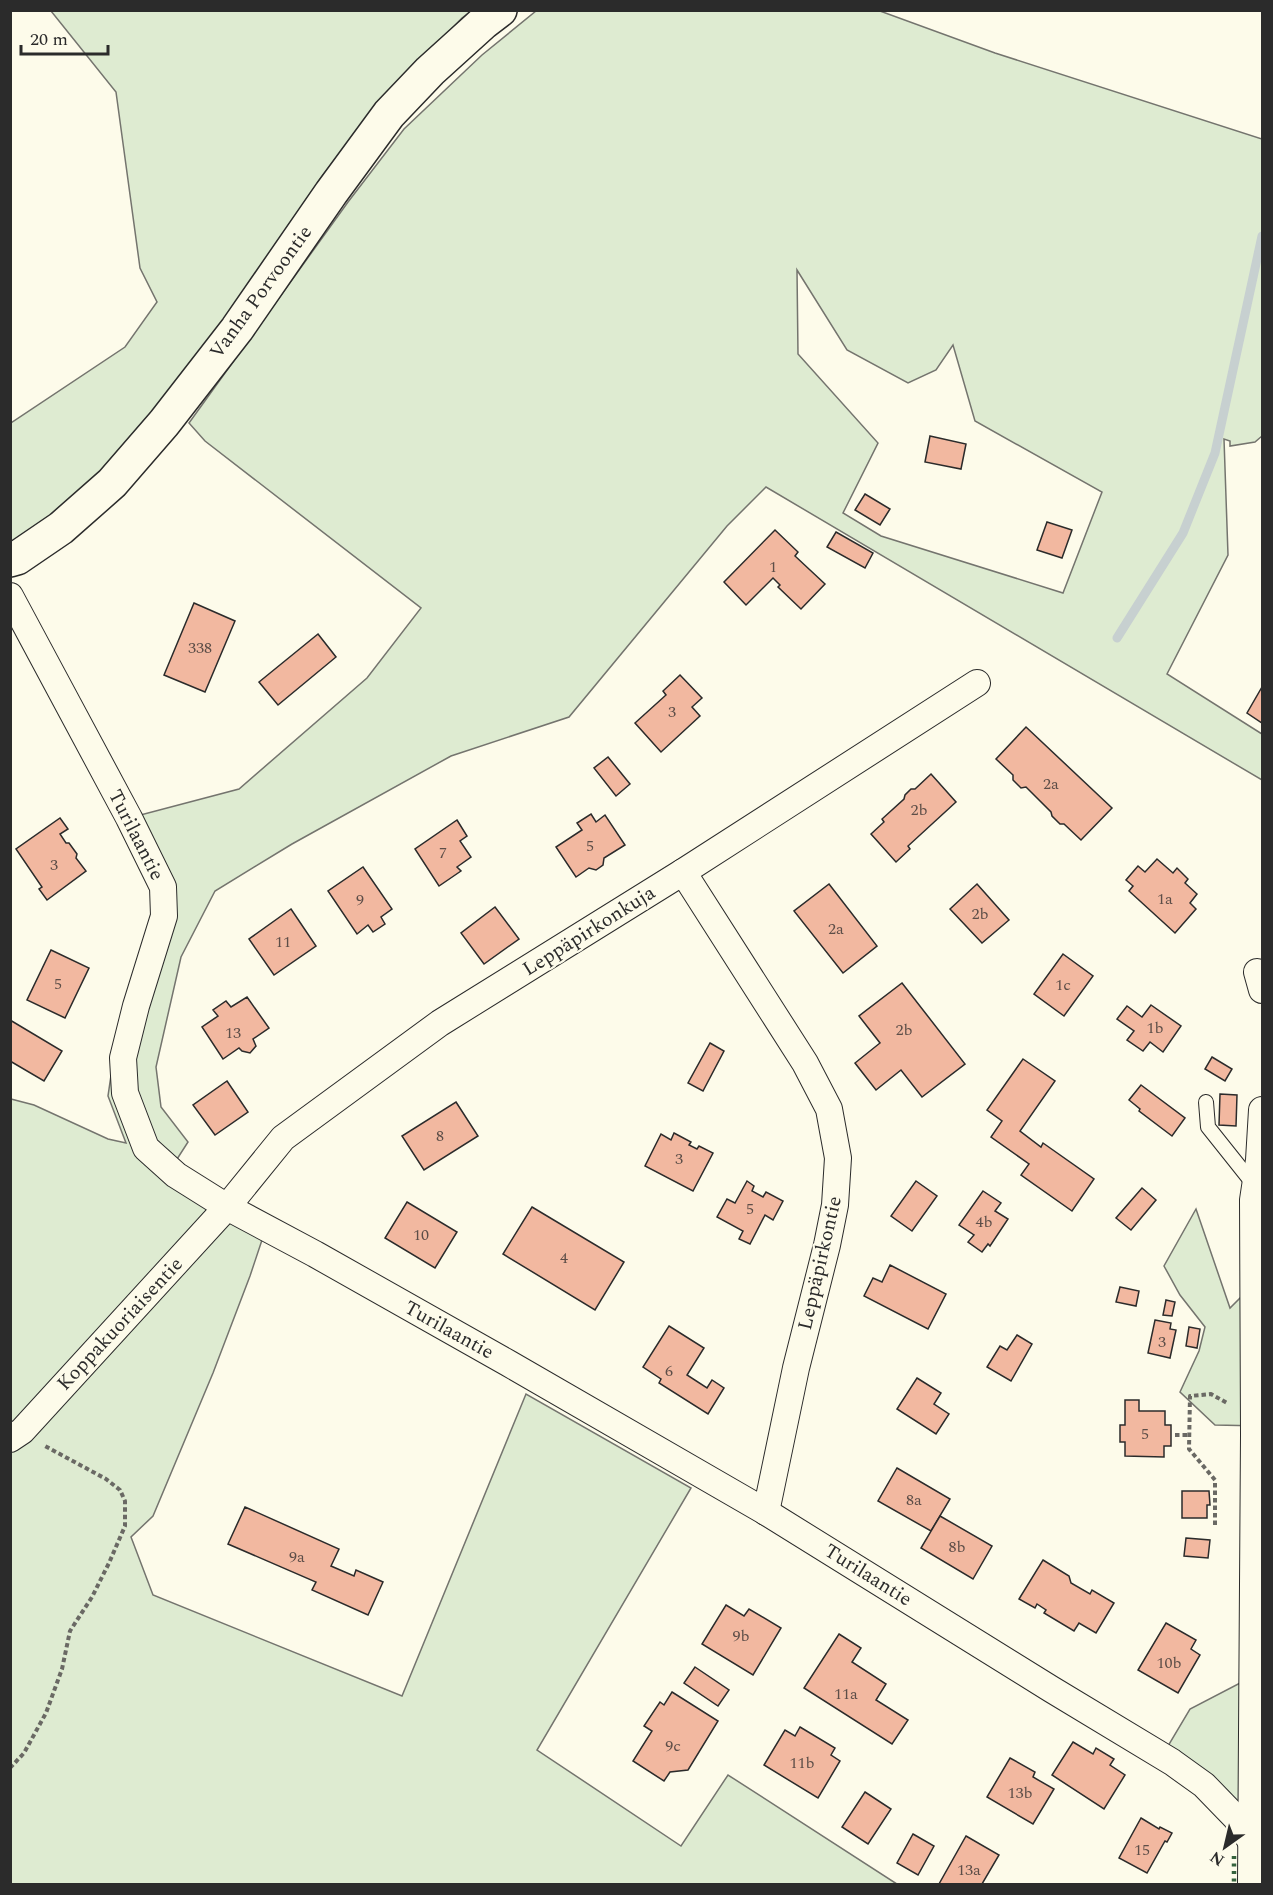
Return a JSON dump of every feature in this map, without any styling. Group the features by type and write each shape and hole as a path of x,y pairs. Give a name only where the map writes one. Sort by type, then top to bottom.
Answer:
{"street":[{"name":"Vanha Porvoontie","path":"10,560 17,558 61,528 112,483 164,423 237,329 389,114 430,71 500,10"},
{"name":"Turilaantie","path":"10,596 129,818 163,887 164,916 136,1006 123,1058 125,1093 146,1148 176,1175 227,1208 315,1254 766,1512 1050,1689 1185,1770 1236,1818 1250,1840"},
{"name":"Leppäpirkonkuja","path":"227,1208 283,1138 440,1023 683,872 976,683"},
{"name":"Leppäpirkontie","path":"683,872 805,1063 829,1109 838,1158 835,1205 827,1245 796,1368 766,1512"},
{"path":"1251,1884 1253,1200 1263,1110"},
{"name":"Koppakuoriaisentie","path":"16,1435 227,1208"}],"lane":[{"path":"1206,1102 1208,1127 1255,1186"}],"path":[{"path":"1215,1525 1215,1480 1189,1449 1190,1396 1211,1394 1233,1406"},
{"path":"10,1768 24,1753 46,1713 62,1669 70,1631 110,1563 125,1526 125,1501 120,1490 106,1479 41,1444 16,1435"},
{"path":"1175,1435 1189,1435"}],"green space":[{"path":"51,11 471,11 383,100 323,175 167,403 96,480 48,521 11,542 11,423 125,347 157,302 140,268 116,92"},
{"path":"536,11 880,11 995,53 1262,139 1262,436 1255,442 1230,446 1230,441 1224,439 1228,555 1167,674 1262,734 1262,780 766,487 727,526 569,717 451,756 292,844 215,891 181,957 156,1067 161,1107 188,1142 170,1170 266,1228 213,1373 153,1516 131,1537 153,1595 402,1696 526,1394 691,1488 537,1750 681,1846 728,1775 897,1884 11,1884 11,1099 34,1105 108,1139 126,1143 108,1096 119,1021 164,916 129,818 239,789 367,678 421,608 205,441 189,423 348,202 404,129 482,55","holes":["797,270 847,350 908,383 936,370 953,345 975,421 1102,492 1063,593 881,536 843,513 878,443 798,354"]},
{"path":"1196,1209 1230,1308 1258,1280 1262,1426 1215,1425 1180,1392 1199,1351 1205,1327 1180,1295 1164,1266"},
{"path":"1242,1682 1242,1800 1222,1804 1162,1756 1190,1709"}],"building":[{"path":"930,436 966,444 961,469 925,462"},
{"path":"865,494 890,509 880,525 855,510"},
{"path":"1047,522 1072,530 1062,558 1037,550"},
{"path":"775,530 798,552 795,556 825,584 801,609 778,587 780,585 773,578 746,605 724,582"},
{"path":"836,532 873,553 865,568 827,547"},
{"path":"194,603 235,621 205,692 164,675"},
{"path":"318,634 336,657 278,705 259,682"},
{"path":"680,675 702,698 692,707 700,716 661,752 635,723 666,695 663,691"},
{"path":"1262,687 1262,723 1247,713"},
{"path":"1026,727 1112,808 1081,840 1064,824 1060,824 1026,787 1021,788 1013,780 1013,775 996,759"},
{"path":"608,757 630,784 616,796 594,768"},
{"path":"931,774 956,802 908,846 910,849 896,862 871,834 911,789 915,789"},
{"path":"591,814 596,822 605,815 625,845 604,858 603,865 596,870 589,868 576,877 556,847 582,830 577,823"},
{"path":"60,818 68,829 60,834 77,854 76,858 86,871 47,900 39,889 42,887 16,849"},
{"path":"457,820 467,836 460,841 471,857 457,867 461,871 439,886 415,849"},
{"path":"1157,859 1173,873 1177,868 1188,879 1185,883 1197,894 1190,903 1196,909 1175,933 1129,891 1133,886 1126,880 1138,866 1145,872"},
{"path":"363,867 392,909 381,917 385,924 373,932 368,925 357,934 328,891"},
{"path":"829,884 877,946 843,973 794,911"},
{"path":"977,884 1009,920 982,943 950,909"},
{"path":"495,907 519,939 484,964 461,933"},
{"path":"291,909 316,946 274,975 249,939"},
{"path":"51,950 89,968 65,1018 27,1000"},
{"path":"1063,954 1093,976 1064,1016 1034,994"},
{"path":"902,983 965,1064 922,1097 901,1070 876,1090 855,1063 880,1043 859,1016"},
{"path":"247,997 269,1028 253,1039 256,1046 250,1053 239,1048 223,1059 202,1027 218,1016 213,1010 226,1001 231,1007"},
{"path":"1151,1005 1181,1026 1163,1052 1150,1042 1143,1051 1127,1040 1134,1031 1117,1019 1127,1006 1142,1017"},
{"path":"10,1020 62,1051 44,1081 10,1061"},
{"path":"710,1043 724,1051 703,1091 688,1083"},
{"path":"1212,1057 1232,1069 1225,1081 1205,1069"},
{"path":"1023,1059 1055,1081 1020,1131 1041,1147 1043,1143 1094,1179 1072,1211 1021,1175 1029,1164 991,1137 1002,1121 987,1110"},
{"path":"227,1081 248,1112 215,1135 193,1105"},
{"path":"1141,1085 1185,1118 1172,1136 1139,1111 1140,1109 1129,1100"},
{"path":"1220,1094 1237,1095 1236,1126 1219,1125"},
{"path":"456,1102 478,1136 424,1170 402,1136"},
{"path":"674,1133 691,1142 689,1145 697,1149 699,1146 713,1153 693,1191 645,1166 661,1134 671,1140"},
{"path":"747,1181 754,1186 752,1191 763,1197 766,1192 783,1201 773,1220 765,1215 750,1244 739,1239 743,1231 717,1217 727,1199 735,1203"},
{"path":"916,1181 937,1196 912,1231 891,1216"},
{"path":"1142,1188 1156,1200 1131,1230 1116,1218"},
{"path":"983,1191 1001,1203 995,1211 1008,1219 990,1246 988,1244 982,1252 968,1242 974,1235 959,1225"},
{"path":"407,1202 457,1232 435,1268 385,1238"},
{"path":"532,1207 624,1262 595,1310 503,1254"},
{"path":"890,1265 946,1294 928,1329 864,1296 873,1278 882,1282"},
{"path":"1120,1287 1139,1291 1136,1306 1116,1302"},
{"path":"1166,1300 1175,1302 1172,1316 1163,1315"},
{"path":"1155,1320 1171,1323 1170,1329 1176,1330 1170,1358 1148,1353"},
{"path":"669,1326 704,1348 687,1375 707,1388 712,1380 724,1388 708,1414 659,1383 661,1379 643,1367"},
{"path":"1189,1327 1200,1329 1197,1348 1186,1346"},
{"path":"1017,1335 1032,1344 1011,1381 987,1367 1000,1346 1007,1350"},
{"path":"917,1378 941,1393 934,1404 949,1414 936,1434 897,1409"},
{"path":"1125,1400 1139,1400 1139,1411 1165,1411 1165,1425 1171,1425 1171,1446 1164,1446 1164,1457 1125,1456 1125,1442 1120,1442 1120,1425 1125,1425"},
{"path":"897,1468 950,1499 931,1531 878,1501"},
{"path":"1182,1491 1209,1491 1210,1505 1207,1505 1207,1518 1182,1518"},
{"path":"245,1507 339,1549 331,1566 354,1576 356,1570 383,1582 368,1615 312,1590 316,1582 228,1544"},
{"path":"940,1516 992,1546 973,1579 921,1548"},
{"path":"1186,1538 1210,1540 1208,1558 1184,1556"},
{"path":"1043,1560 1069,1576 1071,1583 1090,1594 1092,1590 1114,1603 1096,1633 1079,1623 1074,1631 1044,1613 1046,1610 1037,1604 1035,1608 1019,1599"},
{"path":"726,1605 744,1616 749,1609 781,1628 753,1675 702,1644"},
{"path":"1166,1623 1196,1640 1191,1649 1200,1655 1178,1693 1138,1670"},
{"path":"839,1634 861,1648 852,1662 886,1684 876,1700 908,1720 892,1744 804,1688"},
{"path":"695,1667 729,1690 718,1706 684,1683"},
{"path":"672,1692 718,1721 688,1770 670,1772 664,1781 633,1761 652,1731 644,1726 660,1702 664,1705"},
{"path":"800,1727 835,1748 831,1755 840,1761 818,1798 764,1765 785,1730 795,1736"},
{"path":"1073,1742 1093,1754 1096,1748 1114,1759 1110,1765 1125,1775 1104,1809 1052,1775"},
{"path":"1010,1758 1035,1772 1033,1777 1054,1789 1033,1824 987,1797"},
{"path":"865,1792 891,1809 868,1844 842,1827"},
{"path":"1141,1818 1159,1829 1160,1827 1172,1833 1147,1873 1119,1858"},
{"path":"913,1834 934,1846 918,1875 897,1863"},
{"path":"966,1836 999,1855 982,1884 939,1884"}],"waterway":[{"path":"1117,638 1183,533 1215,453 1262,236"}],"hedge":[{"path":"1234,1856 1234,1884"}]}
